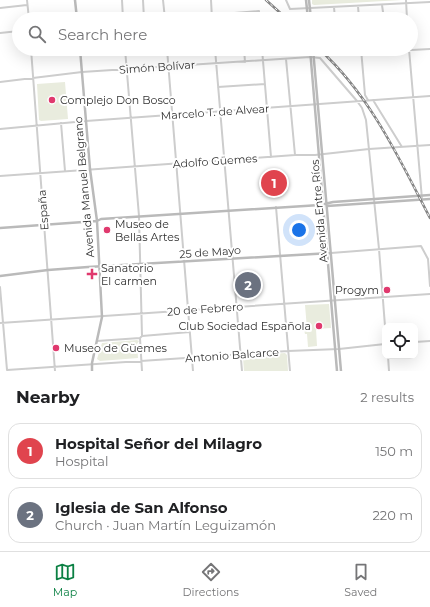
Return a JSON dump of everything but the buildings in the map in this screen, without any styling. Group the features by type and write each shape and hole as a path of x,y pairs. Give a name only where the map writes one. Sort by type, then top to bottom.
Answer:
{"main road":[{"path":"75,0 76,12"},
{"path":"308,0 308,12"},
{"name":"Avenida Manuel Belgrano","path":"81,56 90,169 97,221 102,316 92,363 92,371"},
{"name":"Avenida Entre Ríos","path":"312,57 323,154 341,371"},
{"name":"Avenida Entre Ríos","path":"312,57 318,155 337,371"},
{"path":"0,228 180,213 327,205 422,197 430,195"},
{"path":"422,197 430,199"},
{"name":"25 de Mayo","path":"0,276 48,270 331,253"}],"street":[{"path":"27,0 28,12"},
{"path":"122,0 123,12"},
{"path":"143,0 144,12"},
{"path":"163,0 164,12"},
{"path":"211,0 212,12"},
{"path":"286,0 290,9 430,2"},
{"path":"406,2 407,12"},
{"path":"0,8 27,5"},
{"path":"382,5 383,12"},
{"path":"358,6 358,12"},
{"path":"334,7 334,12"},
{"path":"247,12 259,10 259,12"},
{"path":"0,33 12,32"},
{"path":"418,50 430,49"},
{"name":"España","path":"31,56 55,371"},
{"path":"126,56 139,216 142,336"},
{"path":"168,56 193,371"},
{"path":"215,56 242,371"},
{"path":"245,56 245,62"},
{"path":"263,56 272,157"},
{"path":"361,56 365,95 368,100"},
{"path":"410,56 422,197"},
{"path":"312,57 320,58 362,108 367,124 385,323"},
{"name":"Simón Bolívar","path":"0,82 82,72 312,57"},
{"path":"286,59 295,155"},
{"path":"218,87 265,84"},
{"name":"Marcelo T. de Alvear","path":"0,129 172,114 220,112 430,96"},
{"path":"373,100 402,147"},
{"path":"61,123 64,171"},
{"name":"Adolfo Güemes","path":"0,176 295,155 318,155 369,149 430,145"},
{"path":"276,207 290,371"},
{"name":"25 de Mayo","path":"331,253 421,246 428,259 430,286"},
{"path":"0,287 7,370"},
{"name":"20 de Febrero","path":"2,323 331,302 430,294"},
{"path":"97,341 190,332"},
{"path":"140,338 142,371"},
{"path":"418,342 430,341"},
{"name":"Antonio Balcarce","path":"7,370 88,365 92,363 339,349 382,344"},
{"path":"388,359 389,371"}],"shaded area":[{"path":"312,0 402,0 314,5 312,4"},
{"name":"Complejo Don Bosco","path":"65,82 68,119 39,120 37,84"},
{"name":"Club Sociedad Española","path":"329,304 331,328 316,329 317,346 308,347 307,334 305,334 304,330 307,329 305,305"},
{"path":"139,341 137,344 138,358 100,361 97,359 102,343"},
{"path":"285,353 287,355 288,371 244,371 243,358 245,356"}],"railway":[{"path":"266,0 279,12"},
{"path":"326,56 354,86 382,128 430,218"}],"place":[{"name":"Complejo Don Bosco","path":"52,100"},
{"name":"Hospital Señor del Milagro","path":"274,183"},
{"name":"Museo de Bellas Artes","path":"107,230"},
{"name":"Sanatorio El carmen","path":"92,274"},
{"name":"Iglesia de San Alfonso","path":"248,285"},
{"name":"Progym","path":"387,290"},
{"name":"Club Sociedad Española","path":"319,326"},
{"name":"Museo de Güemes","path":"56,348"}]}
